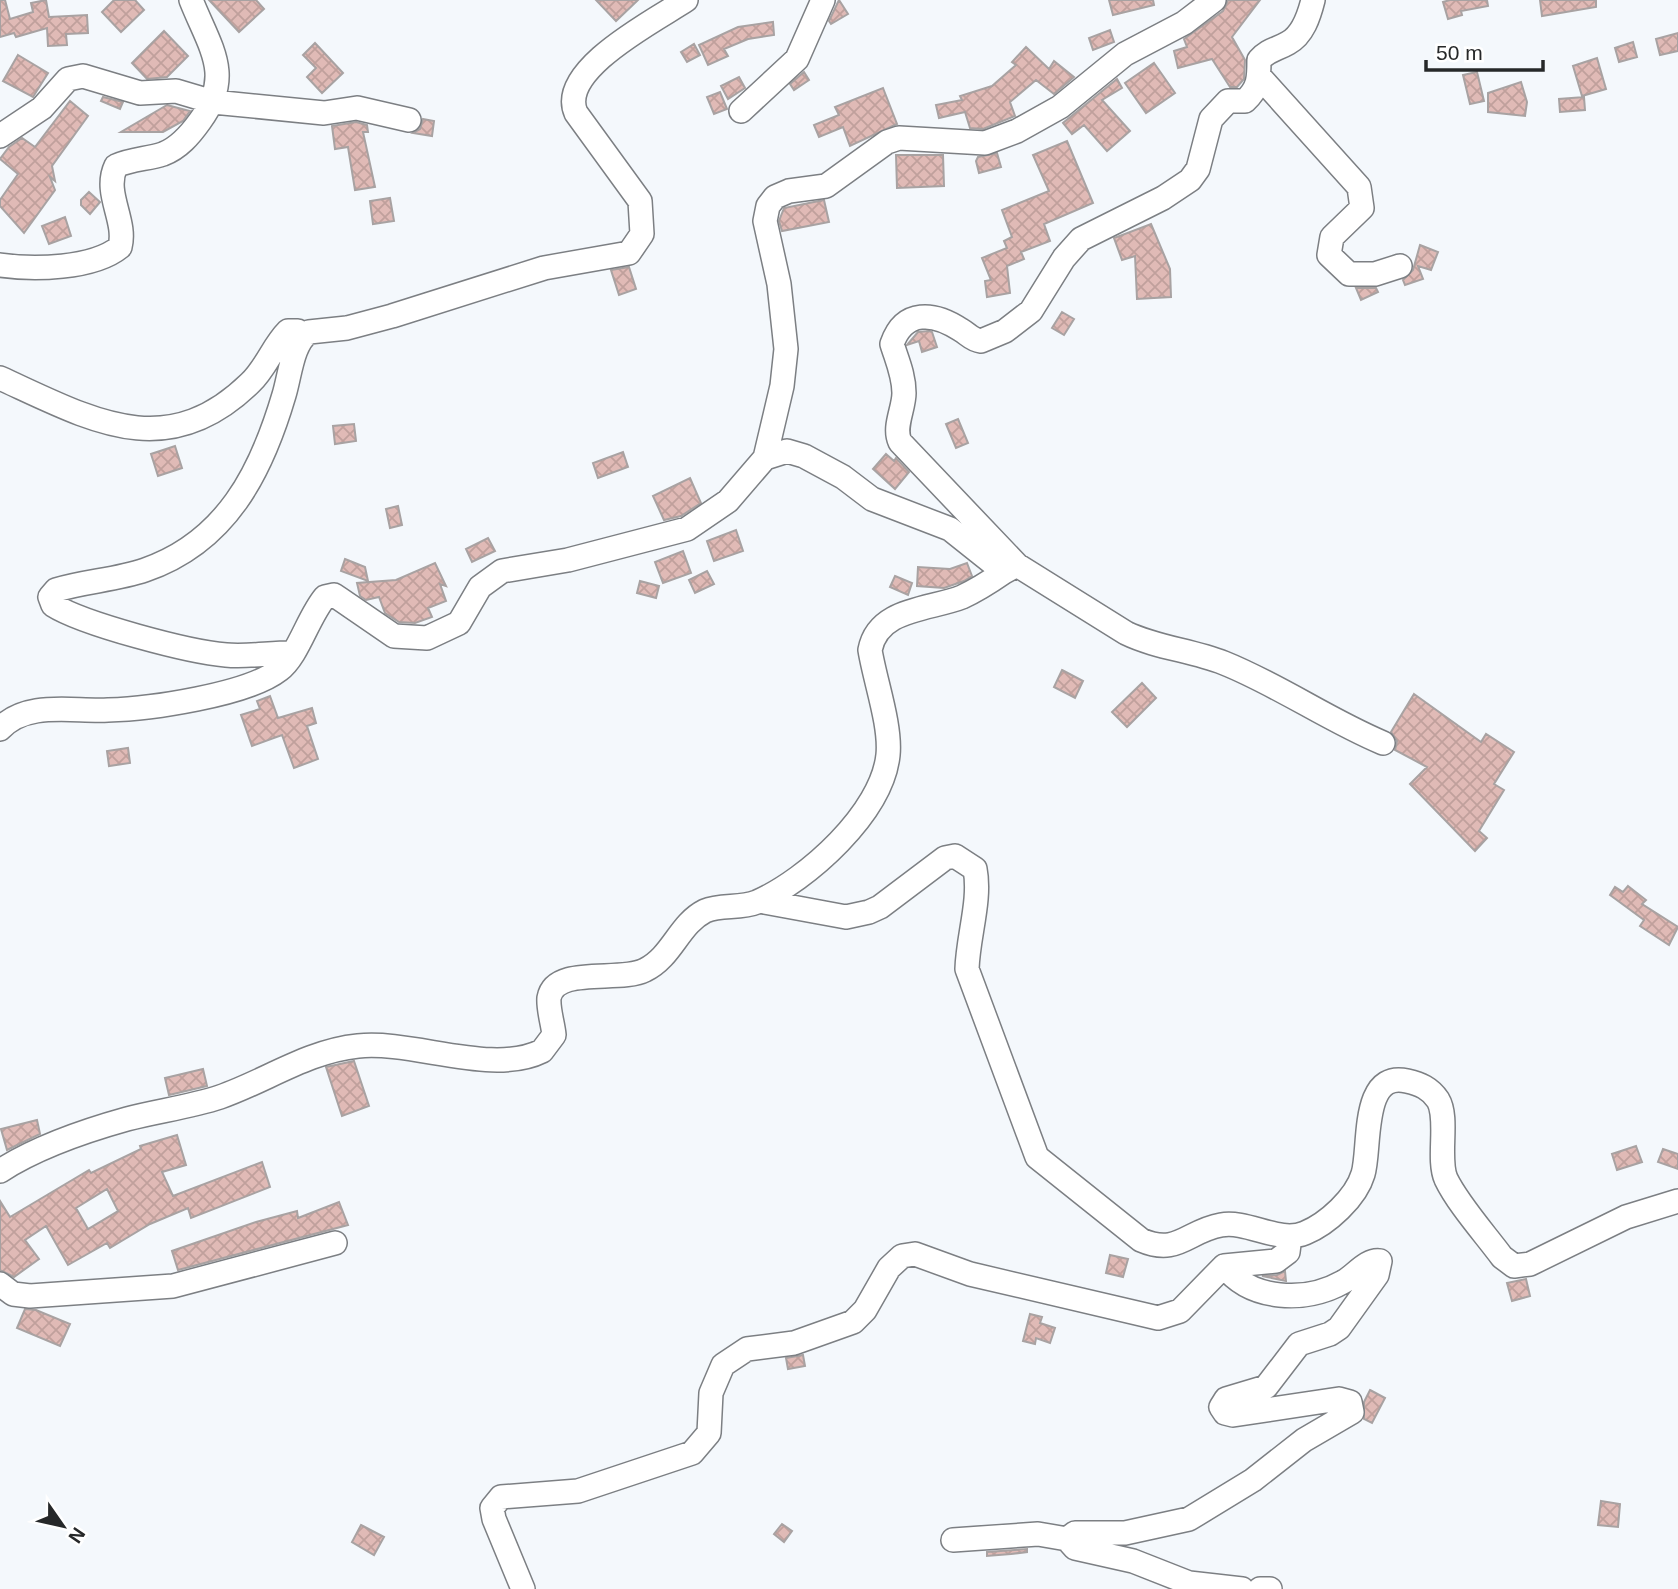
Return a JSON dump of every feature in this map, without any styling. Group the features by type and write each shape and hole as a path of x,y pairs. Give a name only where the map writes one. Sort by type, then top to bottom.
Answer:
{"street":[{"path":"0,265 48,268 78,263 114,252 120,247 122,236 112,190 116,166 172,149 189,136 218,92 217,66 191,0"},
{"path":"303,335 317,330 347,328 419,309 544,268 629,253 642,234 640,201 576,113 572,98 579,80 594,64 686,0"},
{"path":"741,111 797,58 823,0"},
{"path":"0,729 10,720 41,710 110,710 247,687 280,669 325,597 334,595 394,636 419,639 443,632 466,616 480,587 494,575 512,569 568,560 687,529 705,519 740,491 765,458 782,386 786,349 779,284 765,221 768,206 775,197 789,191 826,186 887,142 899,138 985,143 1017,131 1060,107 1125,54 1184,23 1214,0"},
{"path":"1011,569 900,442 897,434 902,414 904,378 892,344 895,335 914,317 924,316 942,320 975,340 994,337 1031,312 1064,258 1081,239 1153,204 1189,180 1198,169 1211,119 1228,101 1245,101 1259,83 1259,60 1268,49 1289,43 1296,36 1306,22 1313,0"},
{"path":"0,136 42,107 59,86 74,76 105,80 141,93 184,92 213,102 324,113 357,108 409,120"},
{"path":"1259,76 1359,187 1362,208 1332,237 1329,255 1349,274 1375,274 1400,266"},
{"path":"0,378 46,401 107,423 132,430 159,428 183,424 211,414 240,392 267,365 288,331 298,331 303,335"},
{"path":"291,653 246,656 204,651 82,618 53,605 51,597 56,590 143,571 172,559 197,544 218,526 236,505 254,475 303,335"},
{"path":"765,458 787,451 804,456 843,477 872,499 950,529 1011,569 1126,634 1144,642 1194,652 1226,664 1342,726 1383,743"},
{"path":"0,1171 21,1158 75,1136 125,1119 217,1098 276,1070 344,1048 379,1045 473,1058 534,1055 548,1046 554,1035 549,999 556,985 571,978 629,976 644,971 662,960 696,917 705,911 743,907 759,901 839,843 880,786 888,753 870,650 873,637 890,619 962,597 1011,569"},
{"path":"759,901 846,917 880,907 945,858 955,856 975,869 977,883 968,939 967,969 1037,1157 1142,1240 1157,1247 1175,1246 1202,1230 1223,1224 1290,1236 1303,1234 1329,1219 1355,1191 1363,1174 1370,1107 1380,1090 1390,1082 1400,1079 1424,1085 1439,1101 1445,1177 1502,1257 1514,1266 1530,1264 1626,1217 1678,1201"},
{"path":"523,1589 494,1519 492,1508 501,1497 578,1491 692,1453 709,1433 711,1392 723,1365 747,1349 794,1343 853,1322 865,1310 888,1268 902,1256 915,1254 970,1274 1158,1318 1180,1311 1224,1266 1276,1261 1288,1252 1290,1236"},
{"path":"0,1284 13,1294 30,1296 154,1289 335,1243"},
{"path":"1067,1539 1074,1533 1125,1533 1189,1519 1253,1480 1304,1440 1352,1412 1350,1402 1339,1399 1233,1415 1225,1413 1221,1407 1226,1399 1266,1387 1299,1344 1330,1334 1339,1328 1377,1275 1380,1261 1371,1262 1344,1282 1317,1294 1267,1293 1246,1286 1224,1266"},
{"path":"953,1540 1038,1534 1067,1539 1075,1548 1133,1560 1189,1583 1242,1589"},
{"path":"1259,1589 1270,1589"}],"building":[{"path":"0,0 5,0 10,19 33,12 31,3 46,0 49,17 87,15 88,33 66,34 67,45 48,46 47,28 16,37 14,33 0,37"},
{"path":"114,0 135,0 144,10 121,32 102,12"},
{"path":"209,0 256,0 264,9 239,32"},
{"path":"596,0 638,0 616,21"},
{"path":"839,0 848,14 831,24 829,21"},
{"path":"1109,0 1153,0 1154,5 1113,15"},
{"path":"1228,0 1260,0 1232,37 1245,60 1244,79 1237,87 1230,87 1212,59 1178,68 1174,51 1187,47 1184,39 1223,11"},
{"path":"1487,0 1488,6 1461,11 1462,15 1448,19 1443,2"},
{"path":"1540,0 1596,0 1596,7 1542,16"},
{"path":"773,22 774,35 748,39 724,49 728,56 708,65 699,45 738,27"},
{"path":"1110,30 1114,42 1093,50 1089,38"},
{"path":"164,31 188,56 167,77 147,79 132,63"},
{"path":"1678,33 1678,51 1660,55 1656,39"},
{"path":"1633,42 1637,57 1619,62 1615,48"},
{"path":"315,43 343,73 322,93 307,77 316,68 303,55"},
{"path":"694,44 700,55 687,62 681,52"},
{"path":"1026,47 1049,69 1054,61 1074,77 1054,94 1036,80 1010,102 1015,116 983,129 970,128 965,112 939,118 936,105 962,100 960,96 992,86 1016,65 1012,62"},
{"path":"18,55 48,73 33,97 3,81"},
{"path":"1597,58 1606,89 1582,96 1573,66"},
{"path":"1154,63 1175,93 1146,113 1125,83"},
{"path":"804,72 809,80 794,90 790,84"},
{"path":"1477,72 1484,101 1470,104 1463,75"},
{"path":"739,77 745,88 728,99 721,86"},
{"path":"1117,79 1122,88 1102,100 1130,131 1107,151 1084,125 1072,134 1063,123"},
{"path":"1521,82 1527,102 1525,116 1488,112 1488,93"},
{"path":"883,88 897,124 850,146 843,127 819,137 814,125 839,115 835,107"},
{"path":"720,92 727,109 714,114 707,97"},
{"path":"103,97 123,102 120,109 101,101"},
{"path":"1584,97 1585,110 1560,112 1559,99"},
{"path":"70,101 88,116 52,166 55,181 50,177 55,190 24,233 0,206 0,200 18,174 0,159 9,147 22,138 35,147"},
{"path":"167,105 190,111 183,121 163,132 121,132"},
{"path":"423,119 434,121 432,136 413,133 420,129"},
{"path":"356,122 367,125 368,132 363,132 375,187 355,190 348,147 335,149 332,126"},
{"path":"1067,141 1093,203 1044,224 1050,241 1021,252 1024,259 1007,266 1010,293 987,297 985,281 991,280 982,258 1007,248 1004,241 1012,237 1002,210 1049,191 1033,155"},
{"path":"997,153 1001,167 979,173 976,161 978,157"},
{"path":"896,155 943,155 944,186 897,188"},
{"path":"89,192 100,202 90,214 81,205 81,200"},
{"path":"390,198 394,221 373,224 370,201"},
{"path":"824,200 829,222 782,231 779,221 784,208"},
{"path":"65,217 71,236 49,244 42,226"},
{"path":"1151,224 1170,269 1171,297 1137,299 1135,256 1122,260 1114,238"},
{"path":"1420,245 1438,252 1431,270 1418,266 1423,279 1405,285 1403,280 1413,270"},
{"path":"629,267 636,289 619,295 611,270"},
{"path":"1356,288 1376,288 1378,292 1361,300"},
{"path":"1062,312 1074,319 1064,335 1052,328"},
{"path":"918,332 932,332 937,347 922,352 919,341 907,345"},
{"path":"958,419 968,443 956,448 946,424"},
{"path":"354,424 356,441 335,444 333,426"},
{"path":"175,446 182,468 158,476 151,454"},
{"path":"623,452 628,467 598,478 593,463"},
{"path":"886,454 894,461 896,458 909,472 895,489 873,469"},
{"path":"690,478 701,503 681,516 664,520 653,496"},
{"path":"398,506 402,525 390,528 386,509"},
{"path":"736,530 743,551 714,561 707,541"},
{"path":"488,538 495,551 472,562 466,549"},
{"path":"683,551 691,573 663,583 655,562"},
{"path":"345,559 365,567 368,581 341,571"},
{"path":"435,563 446,586 440,584 446,601 428,608 432,617 415,623 399,622 385,613 379,597 366,600 360,596 357,583 396,580"},
{"path":"967,563 972,576 964,581 944,588 917,586 918,567 950,569"},
{"path":"707,571 714,584 695,593 689,580"},
{"path":"895,576 912,583 908,595 890,587"},
{"path":"640,581 659,586 656,598 637,593"},
{"path":"1062,670 1083,681 1075,698 1054,687"},
{"path":"1142,683 1156,698 1127,727 1112,712"},
{"path":"1414,694 1481,742 1486,734 1514,752 1494,784 1504,790 1479,831 1487,838 1475,851 1410,784 1427,767 1395,750 1397,741 1391,732"},
{"path":"270,696 278,718 312,708 316,723 307,726 318,759 294,768 282,735 252,746 241,715 260,709 257,701"},
{"path":"128,748 130,763 109,766 107,751"},
{"path":"1628,886 1646,900 1642,904 1678,927 1669,945 1640,926 1644,920 1610,895 1615,887 1623,892"},
{"path":"354,1061 369,1106 342,1116 326,1067"},
{"path":"203,1069 207,1086 169,1095 165,1078"},
{"path":"37,1120 40,1134 7,1150 1,1129"},
{"path":"177,1135 186,1165 162,1172 173,1196 262,1162 270,1187 191,1218 188,1208 150,1224 110,1248 107,1243 68,1265 46,1226 25,1240 39,1259 14,1277 0,1270 0,1201 10,1217 89,1170 91,1173 141,1149 140,1146","holes":["107,1189 118,1211 88,1229 76,1208"]},
{"path":"1636,1146 1642,1162 1617,1170 1612,1154"},
{"path":"1663,1149 1678,1154 1678,1169 1658,1162"},
{"path":"339,1202 348,1225 178,1270 172,1251 256,1222 297,1211 298,1218"},
{"path":"1110,1255 1128,1259 1123,1277 1106,1273"},
{"path":"1285,1271 1286,1281 1262,1276 1277,1275"},
{"path":"1526,1279 1530,1296 1512,1301 1507,1283"},
{"path":"25,1309 36,1310 70,1324 60,1346 17,1328"},
{"path":"1030,1314 1042,1317 1040,1323 1055,1328 1050,1343 1036,1338 1035,1344 1023,1341"},
{"path":"803,1355 805,1366 788,1369 786,1358"},
{"path":"1370,1390 1385,1398 1372,1423 1364,1419 1364,1402"},
{"path":"1601,1501 1620,1504 1618,1527 1598,1525"},
{"path":"782,1524 792,1531 784,1542 774,1534"},
{"path":"361,1525 384,1537 374,1555 352,1542"},
{"path":"1027,1549 1027,1552 987,1556 987,1552"}]}
